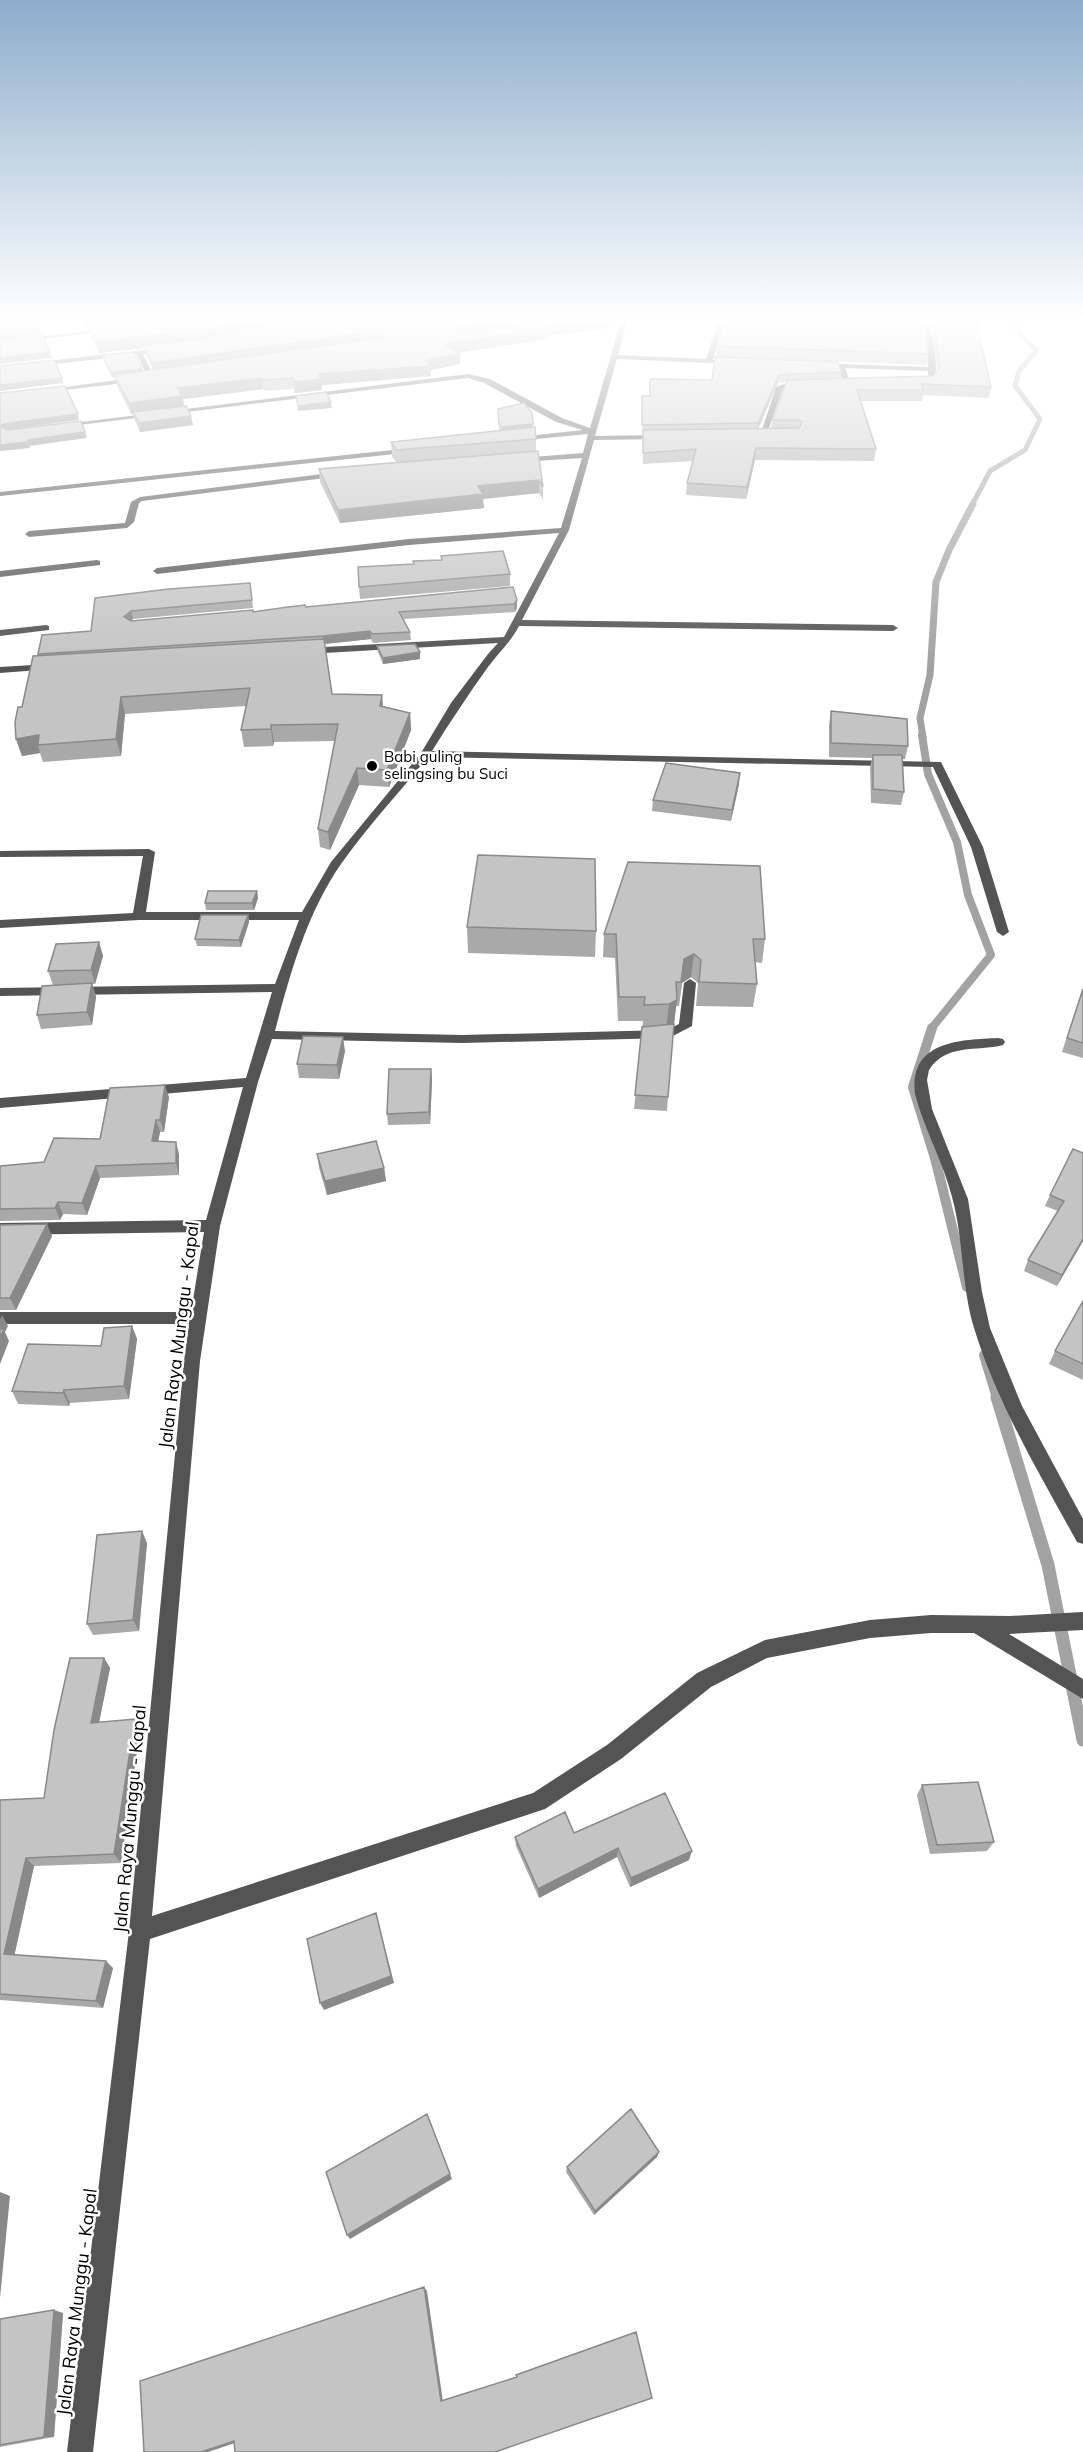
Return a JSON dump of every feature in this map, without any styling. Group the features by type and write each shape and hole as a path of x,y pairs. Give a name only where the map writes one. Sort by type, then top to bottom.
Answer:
{"street":[{"path":"510,440 585,435"},
{"name":"Jalan Raya Munggu - Kapal","path":"80,2452 140,1931 192,1361 212,1226 251,1082 280,988 306,916 335,864 425,754 455,705 491,656 507,640 529,589 566,530 592,435"},
{"path":"626,435 672,436"},
{"path":"0,494 415,450"},
{"path":"506,461 586,455"},
{"path":"29,534 127,525 130,522 135,502 151,497 352,473"},
{"path":"157,571 409,542 566,530"},
{"path":"0,574 97,563"},
{"path":"516,622 893,628"},
{"path":"0,633 46,628"},
{"path":"295,652 507,640"},
{"path":"0,670 62,666"},
{"path":"425,754 937,764 977,847 1003,932"},
{"path":"0,854 149,852 139,916"},
{"path":"0,924 139,916 306,916"},
{"path":"267,1035 462,1039 669,1034 685,1026 690,983"},
{"path":"0,992 280,988"},
{"path":"998,1042 960,1045 944,1049 927,1063 919,1078 932,1131 947,1161 961,1201 982,1328 1029,1435 1083,1536"},
{"path":"0,1103 251,1082"},
{"path":"0,1230 212,1226"},
{"path":"0,1318 198,1318"},
{"path":"140,1931 538,1802 614,1752 704,1680 765,1649 870,1629 931,1624 1010,1625 1083,1621"},
{"path":"976,1624 1083,1690"}],"building":[{"path":"0,435 61,435 28,440 28,442 0,445"},
{"path":"454,435 536,435 536,439 396,450 391,442"},
{"path":"643,435 872,435 876,449 756,448 747,487 687,483 696,449 643,453"},
{"path":"538,451 543,487 539,480 478,486 483,494 338,510 319,469"},
{"path":"503,551 510,574 359,587 358,567 414,564 413,561 442,560 441,556"},
{"path":"250,583 252,600 131,611 124,617 131,621 253,610 253,612 305,605 306,607 513,587 517,600 514,604 399,612 410,632 372,634 370,631 38,654 42,635 91,631 95,598 169,589"},
{"path":"324,639 332,694 382,695 380,706 410,713 387,770 357,768 328,832 318,829 338,724 271,725 271,729 241,730 250,688 121,697 116,739 38,745 39,735 16,739 15,722 18,707 22,707 33,656"},
{"path":"415,644 420,652 383,658 377,646"},
{"path":"831,711 907,719 908,746 831,743"},
{"path":"873,755 902,755 904,792 873,789"},
{"path":"666,763 740,773 732,810 653,800"},
{"path":"478,855 595,859 596,931 467,927"},
{"path":"628,862 760,866 765,939 753,939 757,984 699,982 701,960 694,954 684,959 681,982 676,982 677,1000 669,1004 644,1005 645,997 619,997 616,934 604,934"},
{"path":"208,891 257,891 252,903 205,903"},
{"path":"201,915 248,915 239,940 195,939"},
{"path":"99,942 91,970 48,971 56,944"},
{"path":"92,983 87,1012 37,1015 42,986"},
{"path":"1083,989 1083,1043 1067,1038"},
{"path":"674,1024 668,1097 635,1095 642,1027"},
{"path":"303,1036 343,1037 337,1065 297,1064"},
{"path":"389,1069 431,1069 429,1112 387,1114"},
{"path":"165,1085 160,1120 156,1120 152,1141 176,1142 176,1163 96,1166 82,1203 58,1202 55,1208 0,1209 0,1166 44,1162 54,1138 100,1139 110,1088"},
{"path":"376,1141 384,1168 325,1181 317,1154"},
{"path":"1073,1149 1083,1153 1083,1239 1062,1275 1028,1260 1064,1201 1050,1195"},
{"path":"47,1224 10,1298 0,1298 0,1225"},
{"path":"1083,1301 1083,1364 1055,1351"},
{"path":"132,1326 124,1386 64,1390 63,1393 12,1391 28,1344 101,1346 104,1328"},
{"path":"142,1531 133,1620 87,1624 97,1535"},
{"path":"70,1658 104,1658 91,1723 135,1719 114,1854 26,1858 4,1954 106,1961 96,2001 0,1994 0,1800 44,1798 54,1730"},
{"path":"978,1782 994,1842 937,1845 922,1785"},
{"path":"665,1793 692,1851 631,1878 618,1848 538,1889 515,1837 565,1812 574,1833"},
{"path":"376,1913 391,1976 320,2003 307,1939"},
{"path":"631,2109 659,2152 595,2211 567,2167"},
{"path":"427,2114 450,2174 347,2235 326,2172"},
{"path":"424,2287 441,2401 517,2377 516,2375 636,2332 652,2398 495,2452 235,2452 234,2441 201,2452 144,2452 140,2381"},
{"path":"54,2310 44,2437 0,2445 0,2319"}],"waterway":[{"path":"972,505 990,471 1025,450 1032,435"},
{"path":"923,737 920,718 930,675 936,582 949,550 973,504"},
{"path":"922,735 928,774 957,842 968,895 991,955 931,1029"},
{"path":"932,1028 913,1087 935,1158 967,1287"},
{"path":"984,1355 997,1398"},
{"path":"997,1397 1048,1565 1083,1740"}],"place":[{"name":"Babi guling selingsing bu Suci","path":"372,766"}]}
